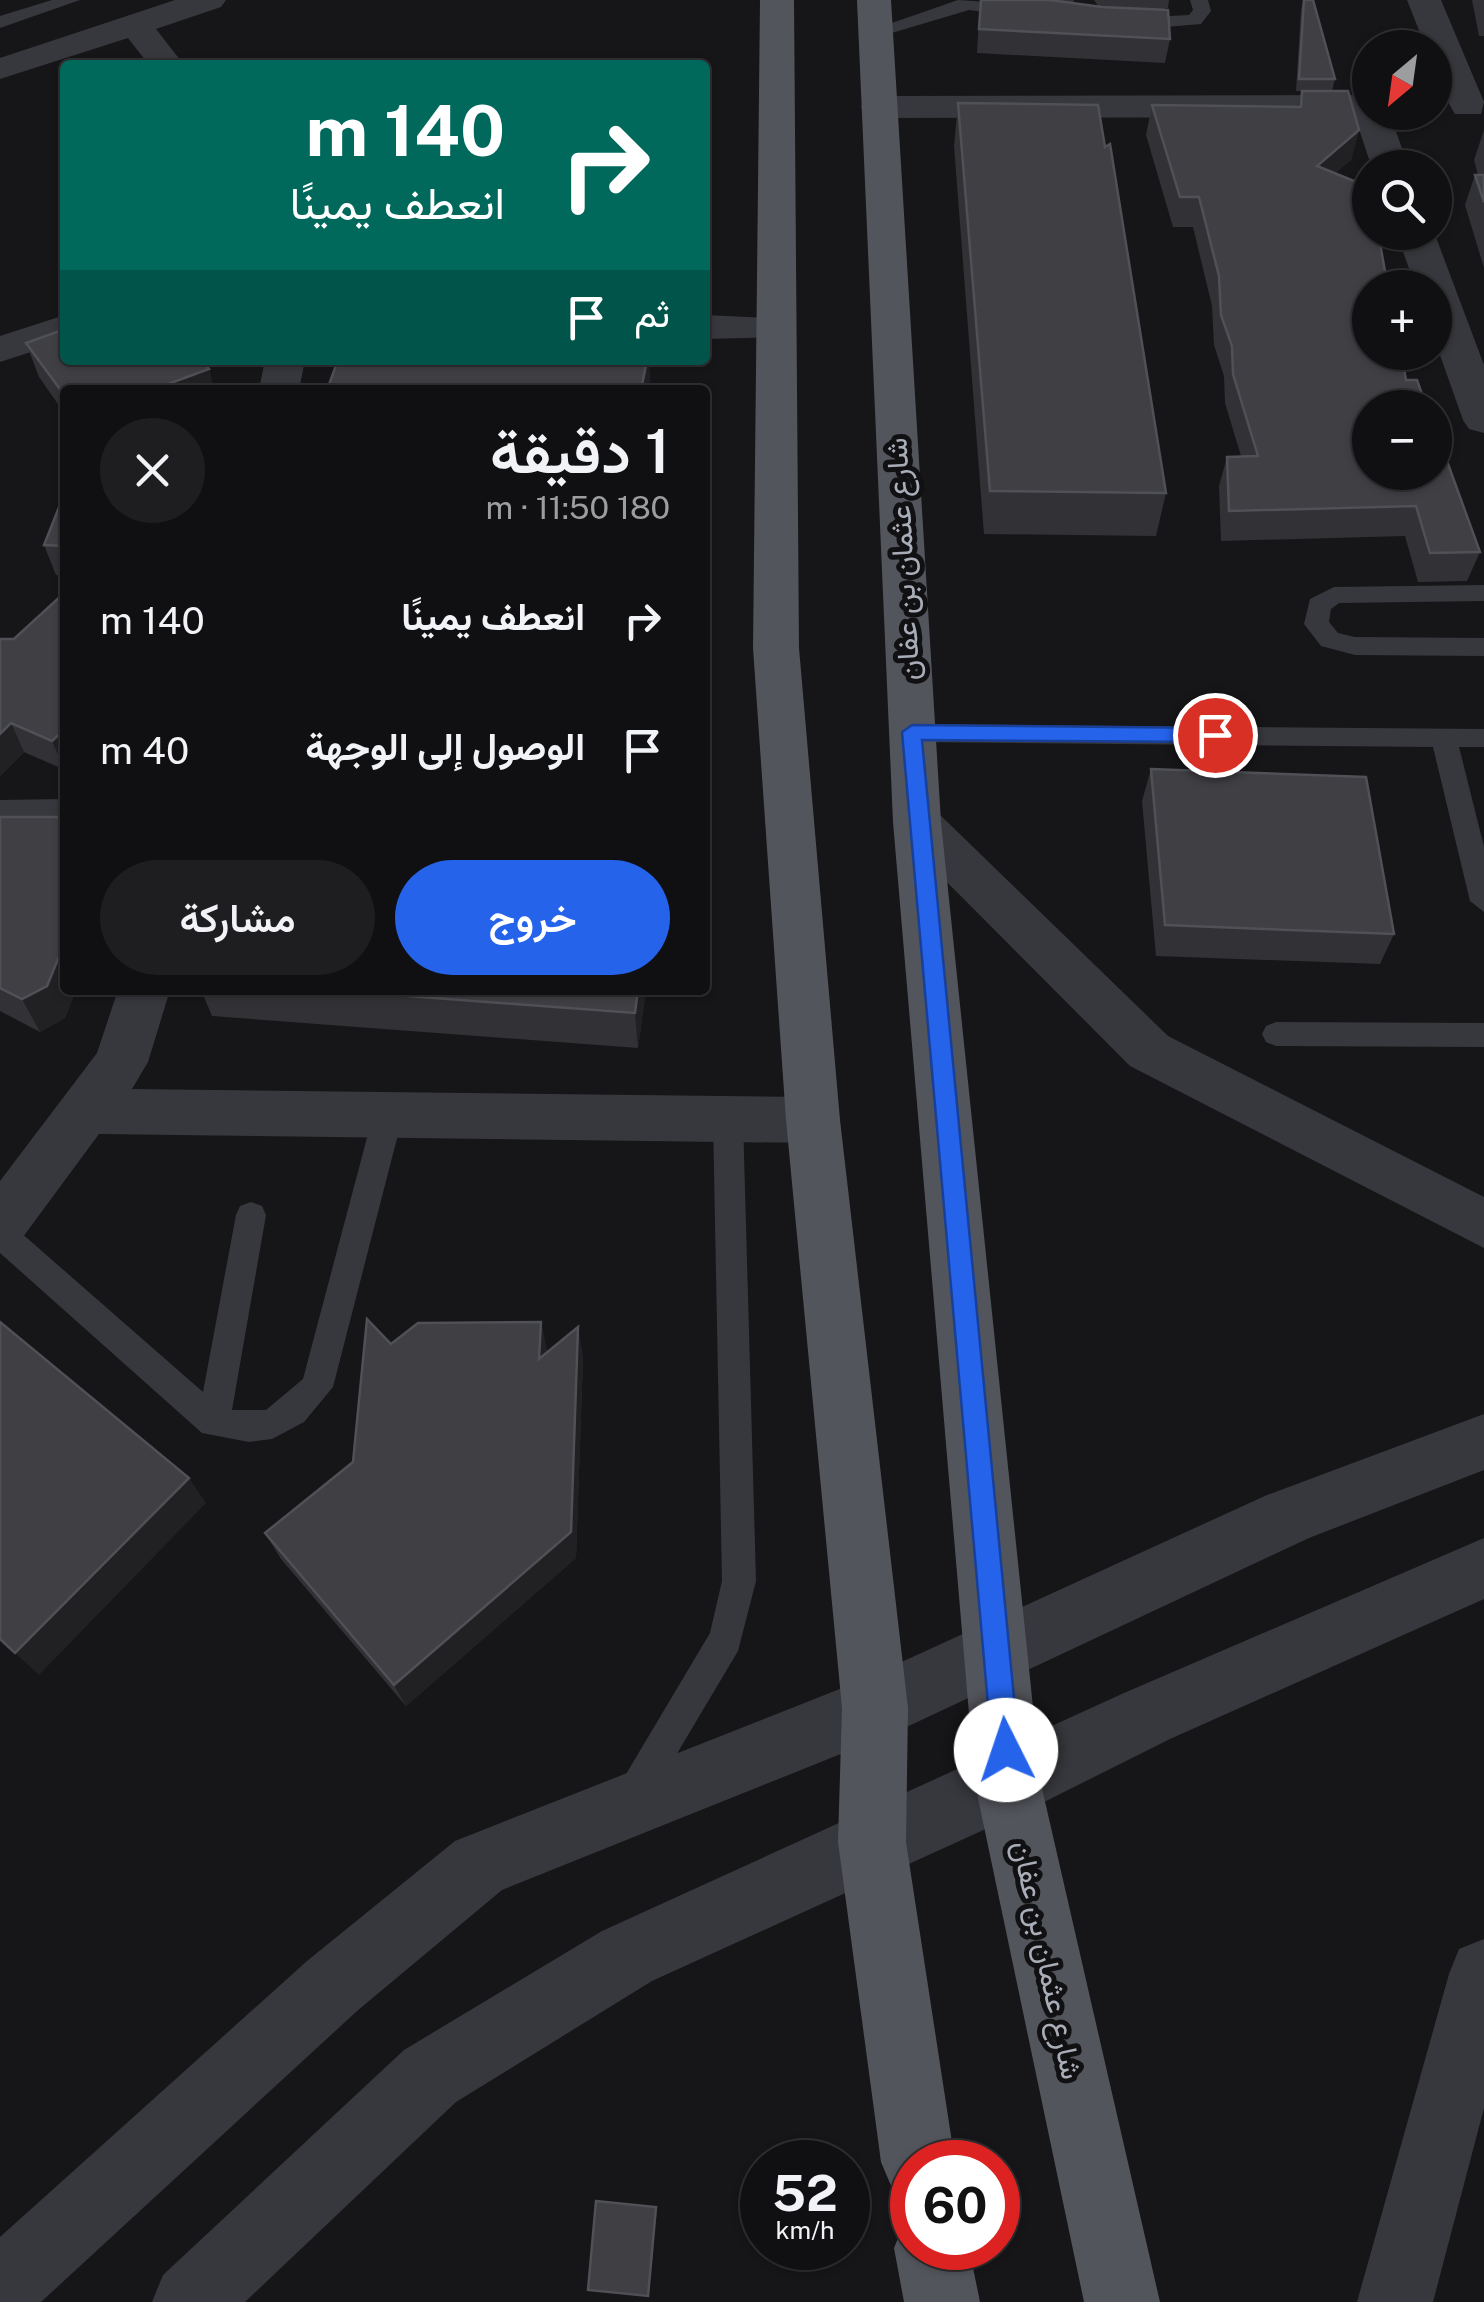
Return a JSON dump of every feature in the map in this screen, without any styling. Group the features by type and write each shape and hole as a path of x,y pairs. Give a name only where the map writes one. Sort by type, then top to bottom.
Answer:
{"main road":[{"path":"777,0 776,648 812,1120 875,1708 872,1842 915,2140"},
{"name":"شارع عثمان بن عفان","path":"875,16 916,822 1008,1784 1122,2302"},
{"path":"936,2270 942,2302"}],"street":[{"path":"0,69 209,0"},
{"path":"1424,0 1462,106"},
{"path":"135,25 164,60"},
{"path":"879,108 1352,109"},
{"path":"1423,250 1476,378 1484,420"},
{"path":"710,327 775,328"},
{"path":"0,350 60,329"},
{"path":"0,818 60,817"},
{"path":"916,822 1149,1052 1484,1224"},
{"path":"0,1224 122,1062 142,995"},
{"path":"85,1111 812,1120"},
{"path":"0,2288 332,1986 479,1865 875,1708 1290,1516 1484,1442"},
{"path":"190,2302 430,2076 627,1956 872,1842 1008,1784 1147,1716 1484,1568"},
{"path":"1395,2302 1484,1974"}],"lane":[{"path":"0,22 70,0"},
{"path":"1116,22 1164,24 1194,20 1202,11 1199,0"},
{"path":"875,16 967,2 1037,12"},
{"path":"1484,593 1334,594 1319,605 1316,624 1330,640 1355,646 1484,647"},
{"path":"912,732 1484,738"},
{"path":"1443,737 1484,901"},
{"path":"1276,1034 1484,1035"},
{"path":"0,1234 214,1422 256,1431 286,1417 318,1387 388,1115"},
{"path":"624,1807 726,1639 740,1581 728,1119"},
{"path":"214,1422 251,1215"}],"building":[{"path":"981,0 1050,0 1168,10 1170,39 979,29"},
{"path":"1304,0 1313,0 1335,79 1299,79"},
{"path":"1302,91 1348,91 1352,130 1359,130 1317,166 1352,180 1352,250 1381,250 1385,270 1352,270 1352,370 1404,370 1406,380 1417,380 1421,390 1352,390 1352,490 1452,490 1452,475 1480,552 1430,553 1416,506 1229,511 1227,457 1258,456 1233,374 1232,346 1221,315 1219,276 1199,197 1180,197 1152,105 1301,107"},
{"path":"958,103 1098,105 1105,147 1110,144 1166,493 990,491"},
{"path":"1475,175 1484,175 1484,202"},
{"path":"60,331 60,365 205,365 209,369 166,385 60,385 60,389 26,343"},
{"path":"336,365 646,365 642,385 329,385"},
{"path":"60,505 60,546 44,545"},
{"path":"60,597 60,734 52,741 11,723 0,734 0,639 14,639"},
{"path":"1151,769 1366,777 1394,934 1165,925"},
{"path":"0,817 60,817 60,954 47,986 22,999 0,988"},
{"path":"395,995 637,995 635,1013"},
{"path":"367,1319 391,1344 418,1323 541,1322 539,1359 578,1327 571,1532 394,1685 265,1533 353,1462"},
{"path":"0,1322 189,1478 15,1653 0,1639"},
{"path":"596,2201 656,2207 648,2296 588,2290"}],"route":[{"path":"1006,1750 916,822 912,732 1215,735"}]}
